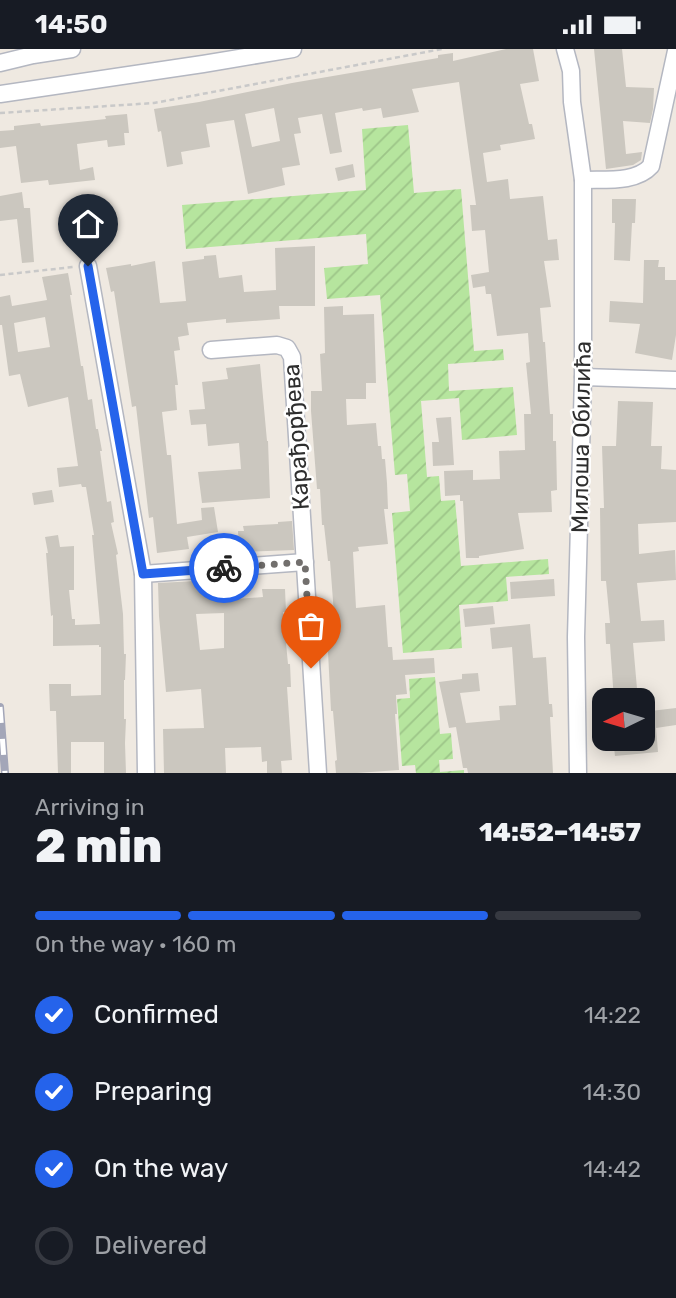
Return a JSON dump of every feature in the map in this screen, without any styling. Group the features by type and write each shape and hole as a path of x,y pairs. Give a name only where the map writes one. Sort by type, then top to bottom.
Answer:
{"street":[{"path":"0,63 72,49"},
{"path":"0,94 202,57 293,49"},
{"name":"Милоша Обилића","path":"553,49 572,101"},
{"name":"Милоша Обилића","path":"565,49 571,71 572,101 583,180 583,377 576,637 578,773"},
{"path":"583,180 629,178 646,172 651,166 676,51"},
{"path":"88,266 143,574 146,773"},
{"name":"Карађорђева","path":"211,350 277,345 287,348 292,356 318,773"},
{"path":"583,377 676,380"},
{"path":"143,574 305,562"}],"path":[{"path":"0,113 155,103 442,49"},
{"path":"0,275 88,266"}],"green space":[{"path":"408,125 414,193 461,189 474,351 503,349 504,360 448,364 449,391 513,387 517,435 462,440 459,398 421,401 427,477 439,476 441,501 455,500 461,566 548,559 549,574 506,577 508,601 459,605 462,648 403,653 392,513 410,511 407,474 395,475 380,295 327,299 324,268 368,264 366,234 186,249 182,205 366,190 362,129"},
{"path":"435,677 440,734 451,733 453,759 439,760 440,772 464,770 464,773 416,773 415,765 402,766 397,699 410,698 409,679"}],"building":[{"path":"506,49 533,49 539,81 520,84 535,139 500,145 501,150 483,153 487,182 508,179 510,199 543,196 548,240 557,239 559,260 544,261 551,307 540,308 550,414 553,414 553,441 556,441 557,490 551,491 552,512 518,513 524,549 479,558 466,558 463,501 460,501 460,495 445,496 444,471 473,470 473,480 500,479 499,451 525,450 524,414 531,414 526,363 530,362 528,333 497,336 491,294 486,294 485,286 473,288 471,275 489,272 485,230 472,231 470,205 476,205 459,82 412,89 419,112 383,118 381,108 335,113 342,152 330,154 322,114 298,118 301,133 294,134 300,165 282,168 285,185 248,194 234,120 206,124 210,147 181,152 183,164 167,167 154,109 438,58 438,55 453,53 453,61","holes":["274,108 280,141 252,147 245,114"]},
{"path":"594,49 622,49 626,87 654,88 650,123 623,121 626,154 642,152 641,160 633,165 606,169"},
{"path":"127,114 129,133 124,133 125,145 108,147 107,140 77,144 80,170 93,167 95,180 49,185 48,180 21,183 16,146 0,148 0,131 14,130 14,126 40,123 41,126"},
{"path":"353,164 355,177 338,181 335,168"},
{"path":"22,192 24,208 30,208 34,262 22,263 17,219 0,221 0,196"},
{"path":"612,199 636,199 630,261 614,260 615,223 612,223"},
{"path":"315,246 315,306 279,306 280,319 226,323 226,319 187,323 189,335 178,337 180,350 174,351 178,385 175,385 177,410 162,412 167,455 171,455 177,524 202,520 201,508 214,507 218,532 187,537 189,549 157,553 153,517 149,518 136,406 132,407 114,291 111,292 106,268 155,261 160,303 186,301 182,262 216,255 219,278 242,275 244,292 276,290 275,248"},
{"path":"644,260 659,260 658,267 665,267 665,280 676,280 676,335 672,360 635,353 640,324 609,322 610,301 643,303"},
{"path":"68,273 81,366 98,429 107,502 111,501 114,522 111,523 118,554 126,654 126,773 104,773 104,742 71,742 71,773 58,773 56,711 50,711 49,684 71,684 71,696 101,695 101,647 53,646 53,615 51,616 45,537 58,535 60,547 74,546 74,590 69,590 75,625 100,624 94,535 86,487 81,484 59,487 57,468 78,466 68,397 28,407 20,374 9,376 0,325 0,297 10,295 12,306 47,300 42,277","holes":["45,317 50,347 18,352 14,323"]},
{"path":"343,306 343,315 374,314 376,383 366,383 366,399 346,399 347,425 376,423 378,446 381,446 382,459 385,459 387,483 388,509 384,509 388,544 358,547 359,551 353,552 356,608 385,605 388,647 392,647 393,660 434,658 435,673 405,675 407,694 396,695 399,770 336,773 325,615 334,614 330,561 322,525 320,489 317,489 311,391 322,391 320,354 325,353 324,307"},
{"path":"260,364 268,441 270,498 202,503 198,472 241,469 239,443 208,446 206,424 191,425 189,410 205,409 202,382 228,379 226,368"},
{"path":"618,401 653,402 651,446 662,446 661,469 676,470 676,522 638,524 639,554 675,550 676,580 637,583 641,621 664,620 665,641 633,643 637,688 613,688 610,644 606,644 605,623 610,623 606,581 601,581 600,508 604,508 602,446 616,446"},
{"path":"451,417 454,465 433,466 432,442 439,442 436,418"},
{"path":"52,490 54,502 34,505 32,493"},
{"path":"292,521 294,550 239,552 238,531 244,531 243,526"},
{"path":"235,579 236,599 263,597 262,589 285,589 286,612 283,612 290,664 291,687 287,687 292,760 281,761 282,773 267,773 267,761 262,762 261,747 225,748 226,773 164,773 163,729 204,728 201,689 166,692 158,583","holes":["224,613 224,648 200,650 196,614"]},
{"path":"554,579 555,596 511,599 510,582"},
{"path":"493,606 495,624 465,627 463,609"},
{"path":"530,624 533,658 546,657 549,704 552,704 553,717 550,717 553,773 468,773 467,768 463,768 456,727 449,728 439,682 462,679 462,674 478,673 480,691 460,693 466,723 500,720 499,706 516,705 512,647 492,649 490,628"},
{"path":"676,708 676,725 656,728 658,752 615,756 614,751 655,751 655,710"}],"railway":[{"path":"0,707 5,773"}],"way so far":[{"path":"224,568 305,562 311,668"}],"route":[{"path":"88,266 143,574 224,568"}]}
